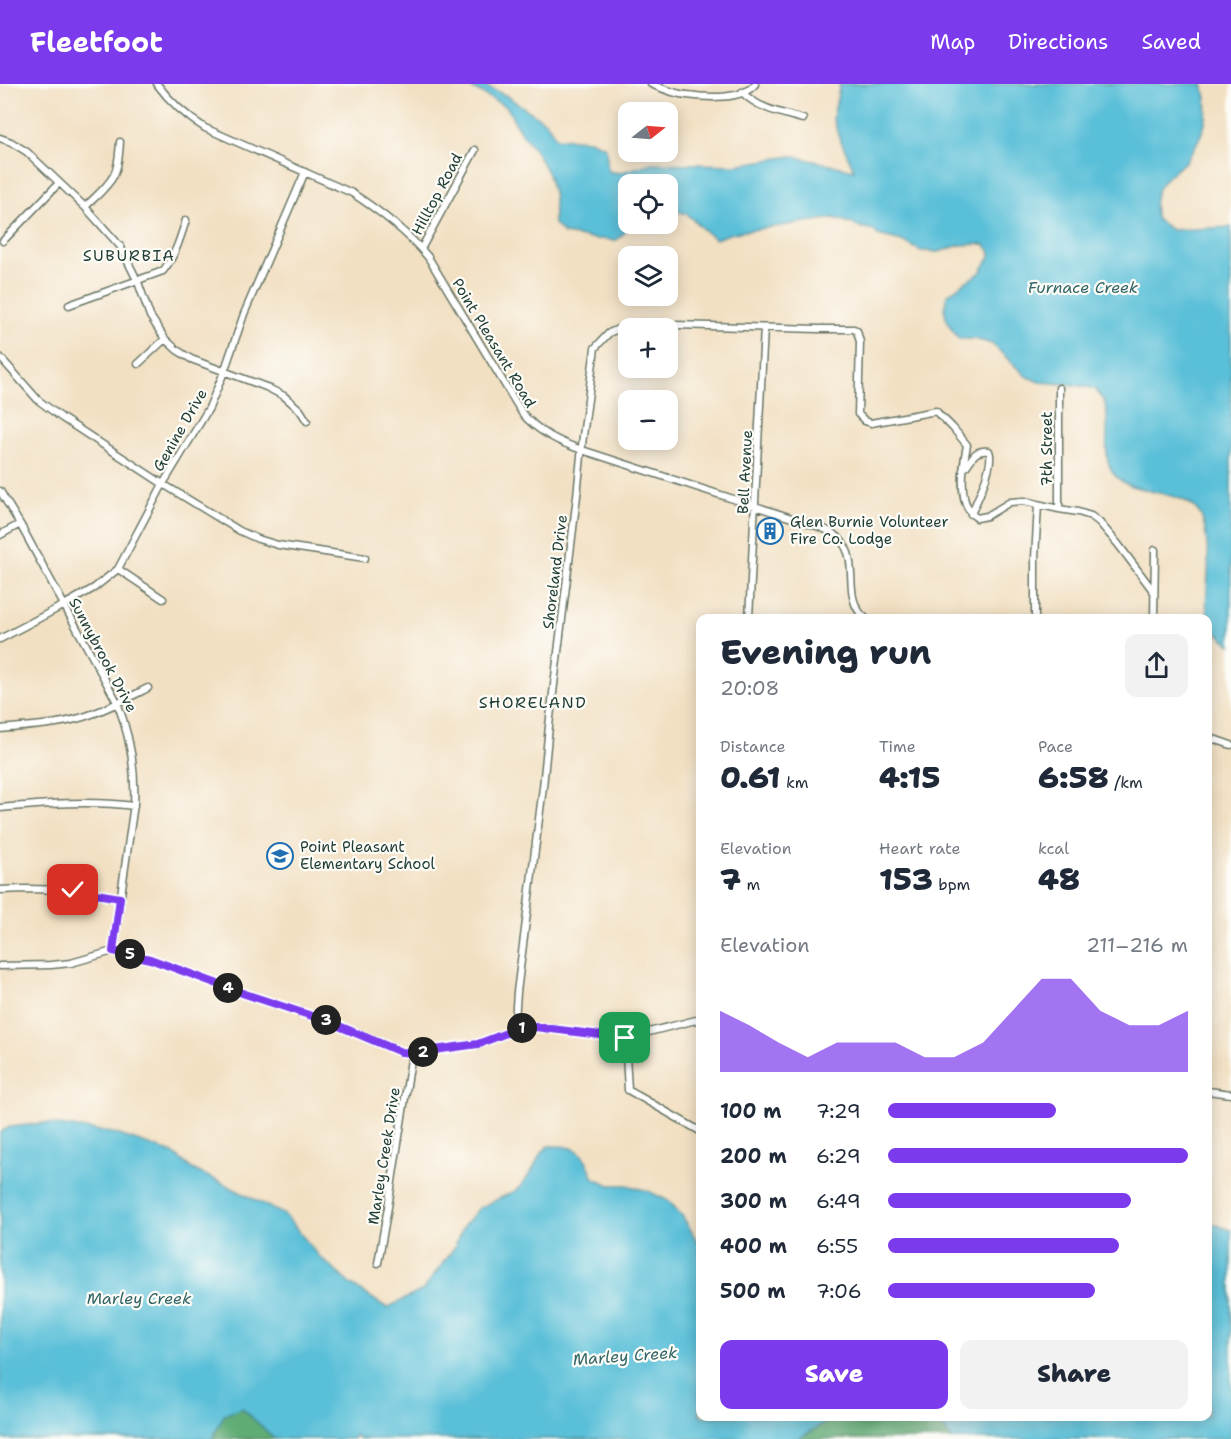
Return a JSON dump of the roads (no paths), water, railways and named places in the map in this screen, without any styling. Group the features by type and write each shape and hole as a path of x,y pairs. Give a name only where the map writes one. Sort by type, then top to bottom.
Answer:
{"street":[{"name":"Point Pleasant Road","path":"157,84 174,104 205,128 352,193 398,227 421,249 438,273 522,413 551,437 582,450 830,532 844,544 851,562 853,599 861,614"},
{"path":"651,84 687,95 725,97 748,91 755,84"},
{"path":"742,93 760,106 804,119"},
{"path":"0,138 27,152 85,207 120,246 138,282 150,316 165,339 191,359 284,396 300,410 307,421"},
{"path":"85,207 105,188 114,175 120,142"},
{"name":"Hilltop Road","path":"421,249 475,150"},
{"name":"Genine Drive","path":"0,639 94,588 118,569 163,484 209,408 244,314 305,172"},
{"path":"3,241 59,183"},
{"path":"69,305 138,282 163,271 171,262 186,220"},
{"name":"Shoreland Drive","path":"517,1029 515,1021 518,992 595,348 609,333 640,324 854,329 858,331 860,342 858,414 871,423 936,411 967,445 963,470"},
{"name":"Bell Avenue","path":"749,614 764,328"},
{"path":"138,364 165,339"},
{"path":"0,357 38,399 62,417 163,484 240,531 278,545 365,558"},
{"name":"7th Street","path":"1059,388 1059,509"},
{"path":"971,515 989,469 992,456 989,451 979,451 973,455 963,470 965,501 971,515 977,518 987,516 1010,502 1024,501 1091,516 1100,522 1154,592"},
{"name":"Sunnybrook Drive","path":"0,491 117,702 125,723 134,762 134,806 113,951"},
{"name":"7th Street","path":"1035,614 1038,505"},
{"path":"0,535 20,524"},
{"path":"1154,614 1155,550"},
{"path":"118,569 163,599"},
{"path":"0,729 54,724 94,713 148,688"},
{"path":"1212,738 1231,745"},
{"path":"0,808 96,803 134,806"},
{"path":"0,890 73,890 120,898"},
{"path":"0,966 51,966 113,951 150,959 327,1021 401,1052 412,1053 478,1044 517,1029 535,1027 625,1038 696,1020"},
{"path":"625,1038 628,1090 696,1129"},
{"name":"Marley Creek Drive","path":"378,1263 412,1053"},
{"path":"1212,1092 1231,1094"}],"water":[{"name":"Furnace Creek","path":"464,84 480,84 505,95 547,123 556,138 589,140 606,147 608,171 619,173 652,163 736,165 792,156 854,170 833,118 840,84 1203,84 1207,110 1201,134 1186,161 1161,184 1154,206 1156,219 1172,230 1231,227 1231,645 1215,631 1212,626 1212,614 1207,613 1208,554 1201,516 1194,507 1183,500 1132,486 1121,481 1113,473 1107,457 1107,412 1104,402 1095,389 1039,382 1026,376 992,344 975,339 959,339 951,328 945,314 947,295 980,273 990,257 990,251 984,244 960,245 939,252 921,251 902,241 878,235 873,230 834,218 732,233 716,239 687,214 678,212 678,174 618,174 618,234 623,234 617,240 564,234 554,224 554,197 548,174 536,152 518,128 507,107"},
{"name":"Marley Creek","path":"45,1123 113,1133 173,1153 192,1169 285,1215 319,1256 350,1284 387,1308 423,1290 454,1248 463,1227 479,1208 519,1189 548,1146 573,1149 583,1156 594,1178 610,1185 627,1185 648,1191 669,1201 683,1217 696,1239 696,1421 826,1421 797,1439 360,1439 355,1435 353,1439 275,1439 242,1408 224,1415 212,1439 0,1439 0,1132 10,1127"},
{"path":"1212,1223 1231,1230 1231,1439 952,1439 937,1421 1212,1421"}],"place":[{"name":"Glen Burnie Volunteer Fire Co. Lodge","path":"770,531"},
{"name":"Point Pleasant Elementary School","path":"280,856"}],"district":[{"name":"SUBURBIA","path":"129,255"},
{"name":"SHORELAND","path":"533,702"}]}
